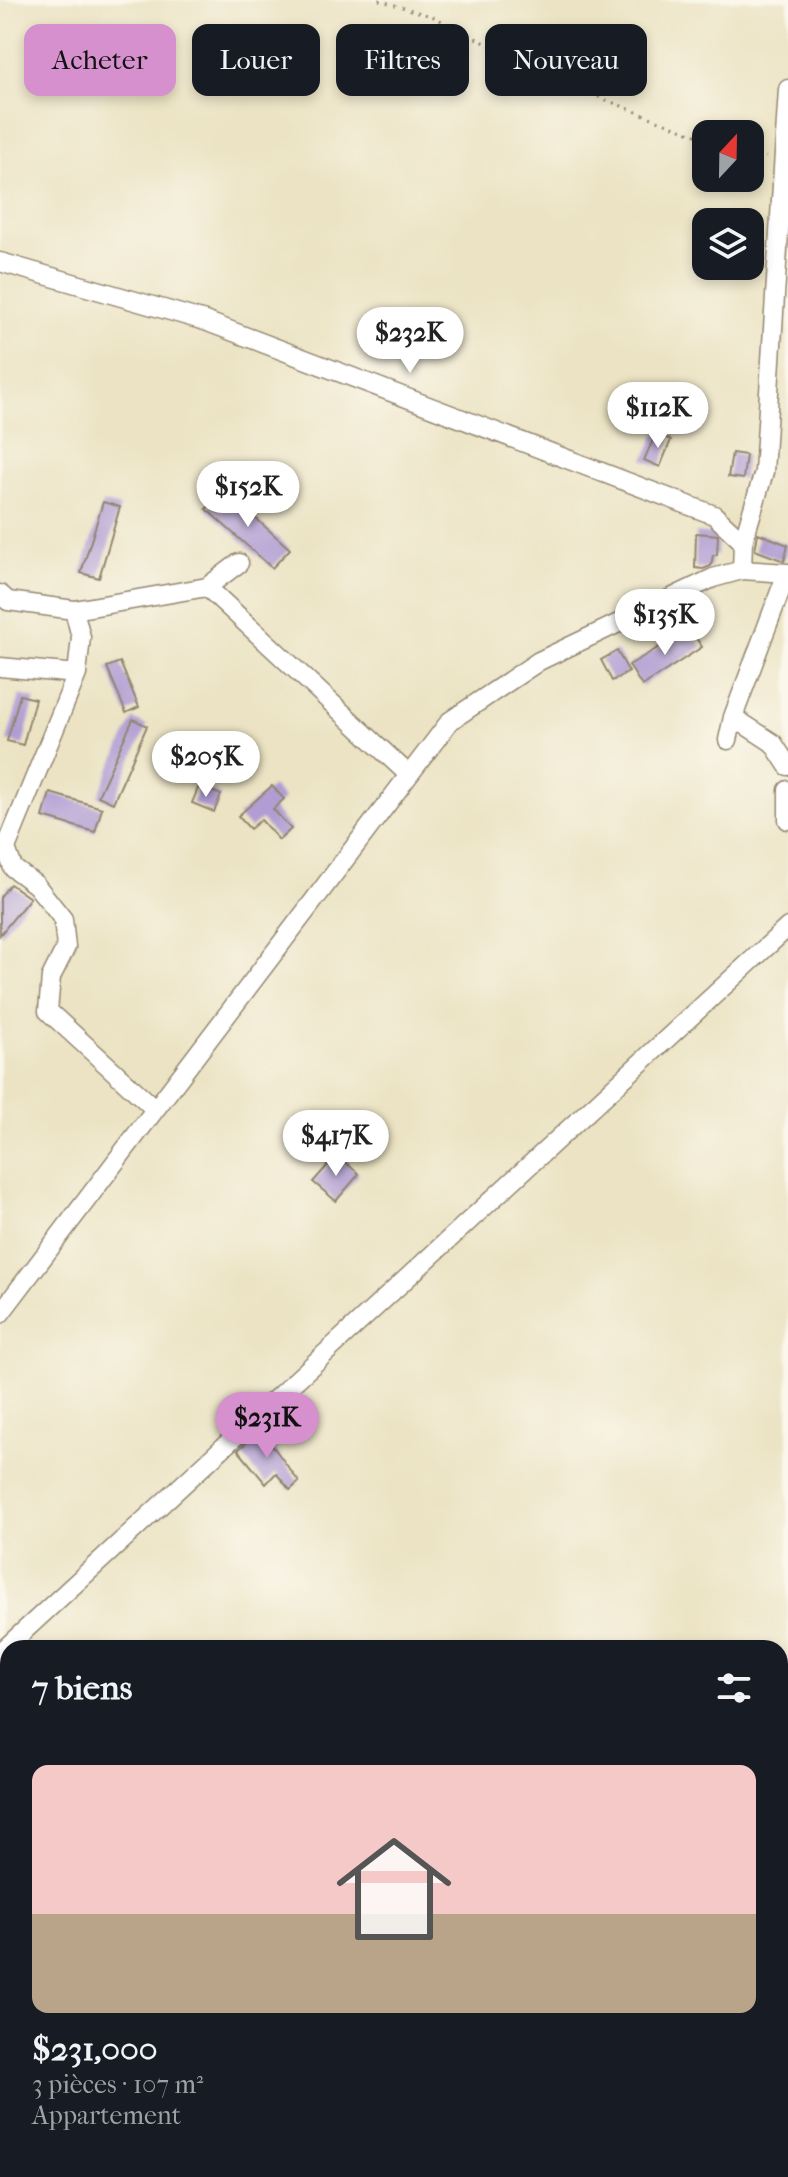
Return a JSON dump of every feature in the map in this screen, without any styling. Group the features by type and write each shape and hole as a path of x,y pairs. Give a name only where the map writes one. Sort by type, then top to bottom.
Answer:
{"street":[{"path":"742,570 748,529 764,472 771,408 788,89"},
{"path":"0,262 205,321 748,529"},
{"path":"0,594 8,601 74,610 207,587 239,563"},
{"path":"0,1314 450,721 539,661 713,578 742,570 787,573 733,717 728,740"},
{"path":"207,587 408,774"},
{"path":"74,610 81,637 77,674 6,848 13,868 36,885 63,919 66,947 51,977 48,1011 155,1109"},
{"path":"0,667 77,674"},
{"path":"733,717 773,743 788,766"},
{"path":"788,790 788,820"},
{"path":"14,1640 788,927"}],"path":[{"path":"379,0 434,17 568,85 692,134"}],"building":[{"path":"656,433 671,440 660,467 644,460"},
{"path":"732,453 746,455 743,479 728,477"},
{"path":"224,490 290,549 272,568 206,509"},
{"path":"103,502 120,507 99,578 81,573"},
{"path":"696,533 718,535 717,555 713,555 711,566 703,569 695,568"},
{"path":"758,533 788,545 784,561 755,550"},
{"path":"690,629 702,647 642,686 629,665"},
{"path":"617,651 629,672 612,681 601,660"},
{"path":"120,662 139,707 126,713 107,667"},
{"path":"20,695 35,699 23,745 7,741"},
{"path":"133,719 147,726 113,803 98,796"},
{"path":"199,786 221,795 214,812 192,803"},
{"path":"272,786 284,799 273,809 291,829 279,840 261,820 250,829 238,816"},
{"path":"50,793 102,808 95,832 43,817"},
{"path":"10,884 30,898 0,935 0,897"},
{"path":"337,1155 359,1174 336,1201 313,1182"},
{"path":"261,1430 299,1482 290,1490 276,1473 266,1484 238,1450"}]}
